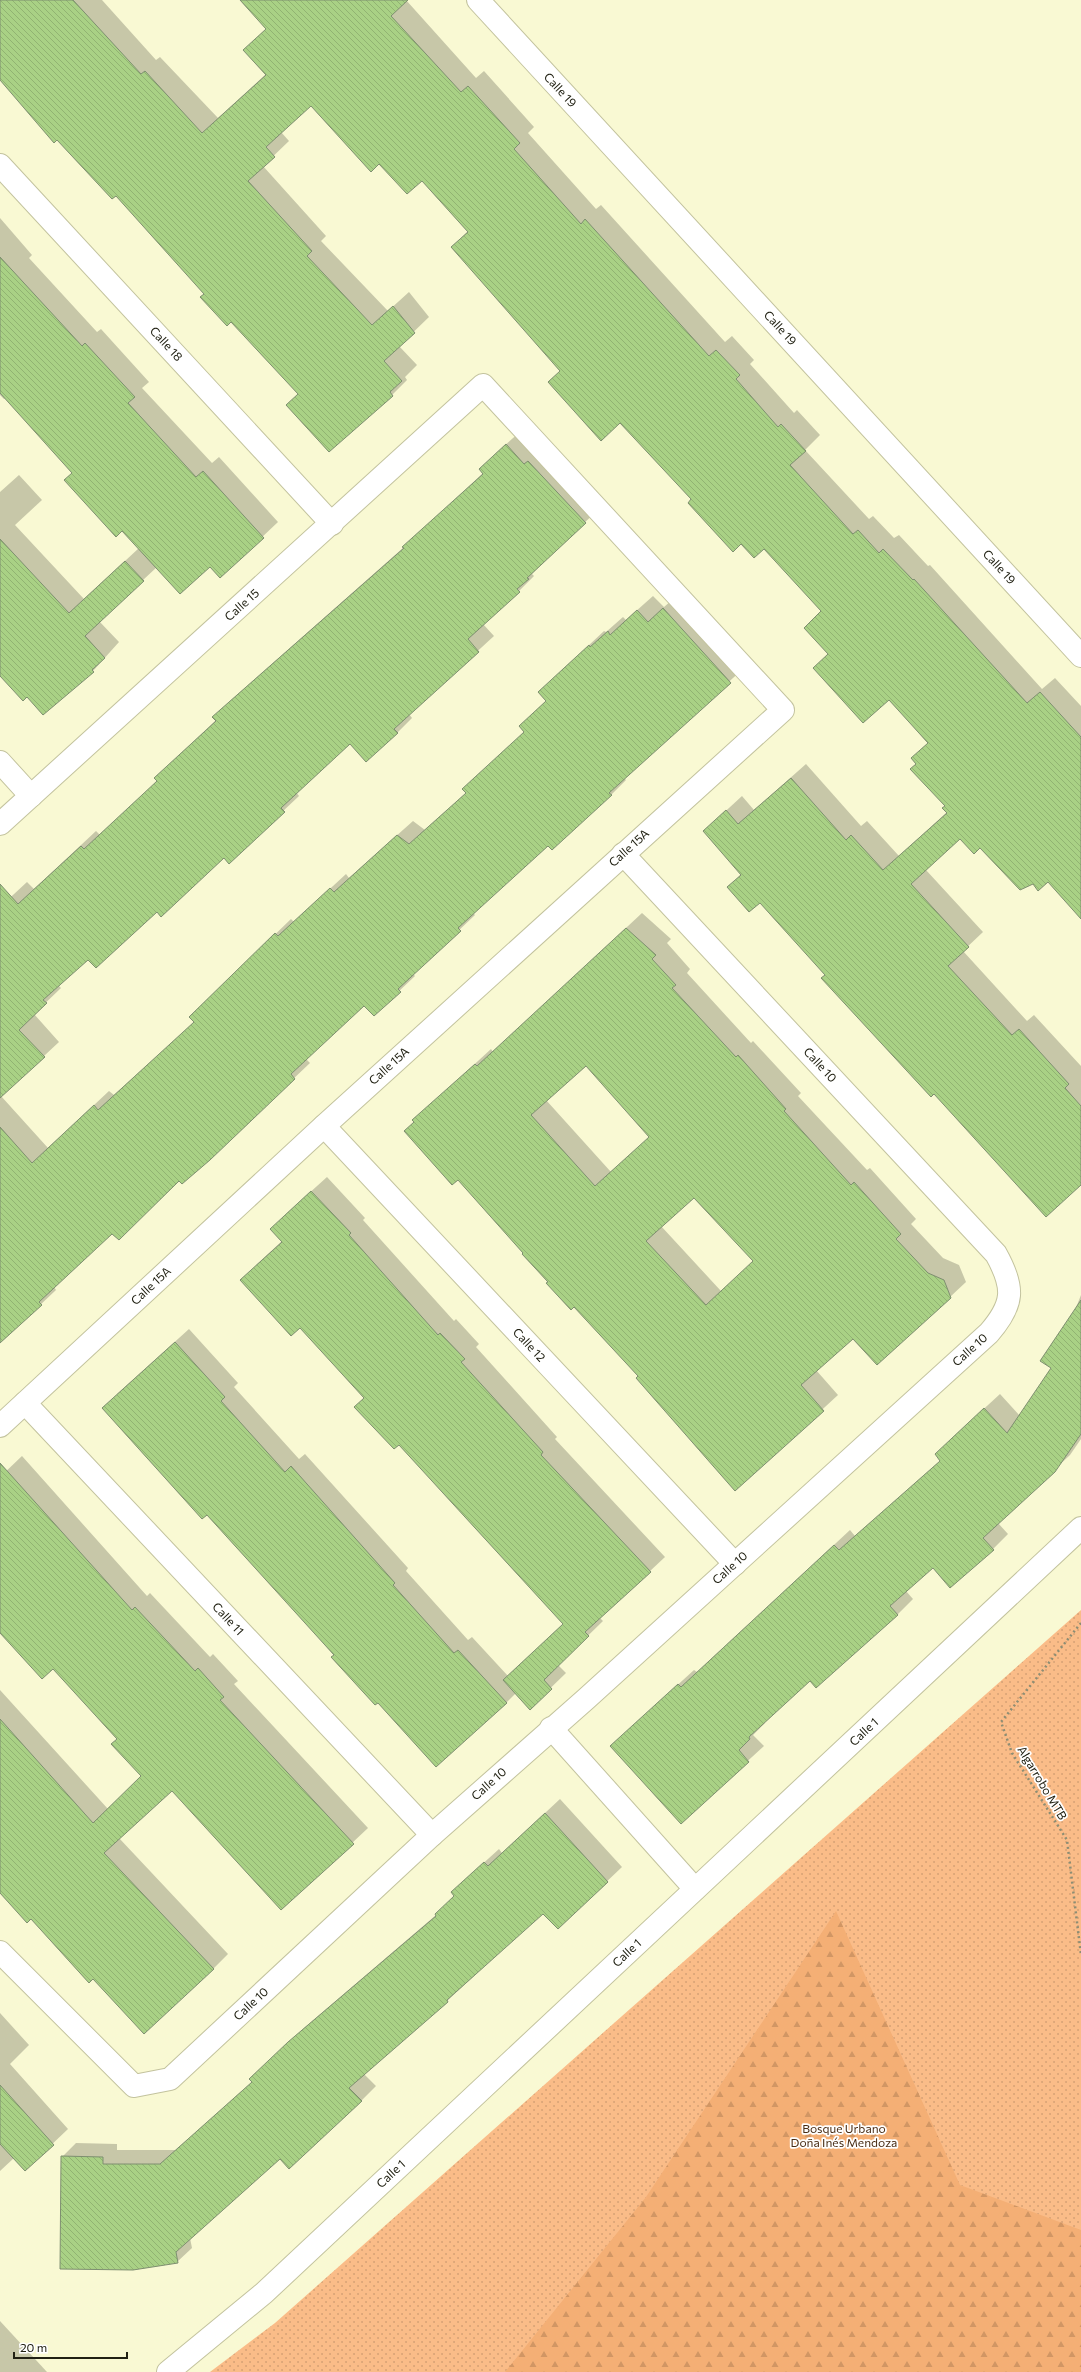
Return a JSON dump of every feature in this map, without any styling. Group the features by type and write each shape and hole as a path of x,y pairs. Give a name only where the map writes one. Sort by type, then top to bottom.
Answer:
{"street":[{"name":"Calle 19","path":"478,0 1081,656"},
{"name":"Calle 18","path":"0,165 332,524"},
{"name":"Calle 15","path":"0,824 332,524 483,385 783,710"},
{"name":"Calle 15A","path":"0,1426 324,1126 783,710"},
{"path":"0,762 31,796"},
{"name":"Calle 10","path":"0,1952 134,2086 170,2079 432,1835 735,1564 989,1333 1004,1316 1010,1295 1007,1273 996,1254 623,854"},
{"name":"Calle 12","path":"324,1126 735,1564"},
{"name":"Calle 11","path":"25,1403 432,1835"},
{"name":"Calle 1","path":"168,2372 264,2293 1081,1528"},
{"path":"551,1728 696,1889"}],"path":[{"name":"Algarrobo MTB","path":"1081,1623 1001,1722 1012,1753 1066,1840 1081,1954"}],"green space":[{"name":"Bosque Urbano Doña Inés Mendoza","path":"1081,1610 1081,2372 210,2372 275,2323"},
{"path":"836,1911 960,2185 1081,2230 1081,2372 505,2372 646,2197"}],"building":[{"path":"0,0 73,0 141,74 145,71 202,133 266,75 243,50 266,29 240,0 408,0 391,16 461,92 468,86 520,143 514,149 581,224 585,219 709,356 716,350 740,375 736,379 778,427 781,424 806,451 790,465 853,534 858,530 879,553 883,549 913,580 914,579 1027,703 1040,692 1081,737 1081,919 1048,882 1038,891 1033,884 1020,890 980,848 974,854 960,839 911,884 969,947 948,966 1012,1035 1019,1029 1069,1084 1065,1088 1081,1106 1081,1185 1046,1217 934,1094 931,1097 821,978 825,975 760,903 749,912 727,887 741,875 703,831 726,810 738,824 791,778 846,840 851,835 883,870 947,813 942,808 945,806 910,769 916,764 911,758 928,743 889,700 863,723 813,668 828,654 804,628 821,611 764,549 754,558 741,544 733,552 688,503 691,499 620,423 601,441 548,382 560,371 451,247 468,232 422,181 407,194 379,164 371,172 311,106 266,147 275,157 248,181 312,251 307,256 372,325 393,306 415,333 384,361 402,381 390,392 393,396 329,452 286,405 298,394 231,322 227,326 200,297 204,294 116,196 112,199 57,140 54,143 0,80"},
{"path":"0,257 82,346 85,343 135,397 128,403 196,477 203,471 264,538 220,578 210,567 180,594 122,531 116,537 64,480 72,473 0,393"},
{"path":"506,444 524,464 528,461 586,523 527,578 529,579 517,589 520,592 468,639 479,652 394,729 398,733 366,762 350,744 281,808 285,812 229,864 224,858 161,917 157,912 96,968 88,960 43,1000 47,1003 19,1030 45,1057 0,1098 0,884 18,904 81,846 84,849 157,781 154,778 216,721 212,717 404,548 402,547 483,474 479,469"},
{"path":"0,539 69,613 125,561 144,581 85,636 105,658 92,670 94,672 43,715 27,697 23,701 0,676"},
{"path":"663,608 731,683 609,793 612,795 552,850 548,846 458,928 461,931 398,989 401,992 374,1016 364,1006 291,1074 295,1079 210,1160 182,1184 179,1181 119,1240 112,1234 39,1302 42,1305 0,1343 0,1127 32,1163 94,1105 98,1110 194,1022 189,1017 275,933 278,936 330,888 334,892 397,835 409,844 466,793 462,789 524,732 519,726 546,701 538,692 589,645 590,647 608,631 610,635 637,610 648,622"},
{"path":"626,928 656,955 652,959 676,985 672,988 736,1057 738,1055 786,1109 784,1111 851,1185 854,1182 901,1234 896,1239 928,1273 944,1280 951,1298 877,1365 853,1339 801,1385 824,1411 735,1491 636,1378 638,1376 574,1307 571,1310 546,1283 548,1282 458,1180 452,1185 404,1131 414,1122 412,1120 475,1064 477,1066","holes":["586,1066 649,1137 595,1186 531,1115","694,1198 753,1261 706,1305 646,1241"]},
{"path":"311,1191 351,1233 349,1235 438,1335 440,1333 465,1359 461,1362 543,1452 541,1455 651,1572 585,1632 589,1636 544,1680 552,1689 530,1710 503,1680 563,1624 399,1445 394,1449 354,1407 364,1398 300,1328 291,1336 240,1280 282,1242 270,1229"},
{"path":"1081,1300 1081,1434 1055,1472 983,1538 994,1550 950,1588 933,1568 890,1606 898,1615 816,1688 810,1681 749,1737 750,1739 739,1750 749,1762 681,1824 610,1746 678,1684 681,1687 834,1545 839,1550 940,1461 935,1454 984,1408 1007,1433 1051,1368 1040,1361"},
{"path":"175,1342 225,1397 221,1401 285,1472 291,1466 395,1583 393,1585 454,1653 458,1650 507,1703 436,1767 378,1703 375,1705 331,1657 334,1655 207,1515 202,1519 102,1408"},
{"path":"0,1463 132,1610 135,1607 195,1671 198,1668 224,1697 220,1700 354,1844 281,1910 172,1791 104,1853 214,1969 144,2034 93,1979 89,1983 31,1919 27,1923 0,1893 0,1719 93,1823 141,1776 111,1744 117,1739 53,1669 42,1679 0,1633"},
{"path":"545,1813 608,1882 558,1929 543,1914 447,2000 448,2002 349,2088 362,2101 289,2169 280,2159 176,2252 178,2263 133,2270 60,2269 61,2156 103,2157 103,2164 160,2164 252,2082 249,2079 288,2042 436,1916 435,1914 454,1896 451,1892 484,1862 488,1866"},
{"path":"0,2085 54,2145 25,2171 0,2144"}]}
